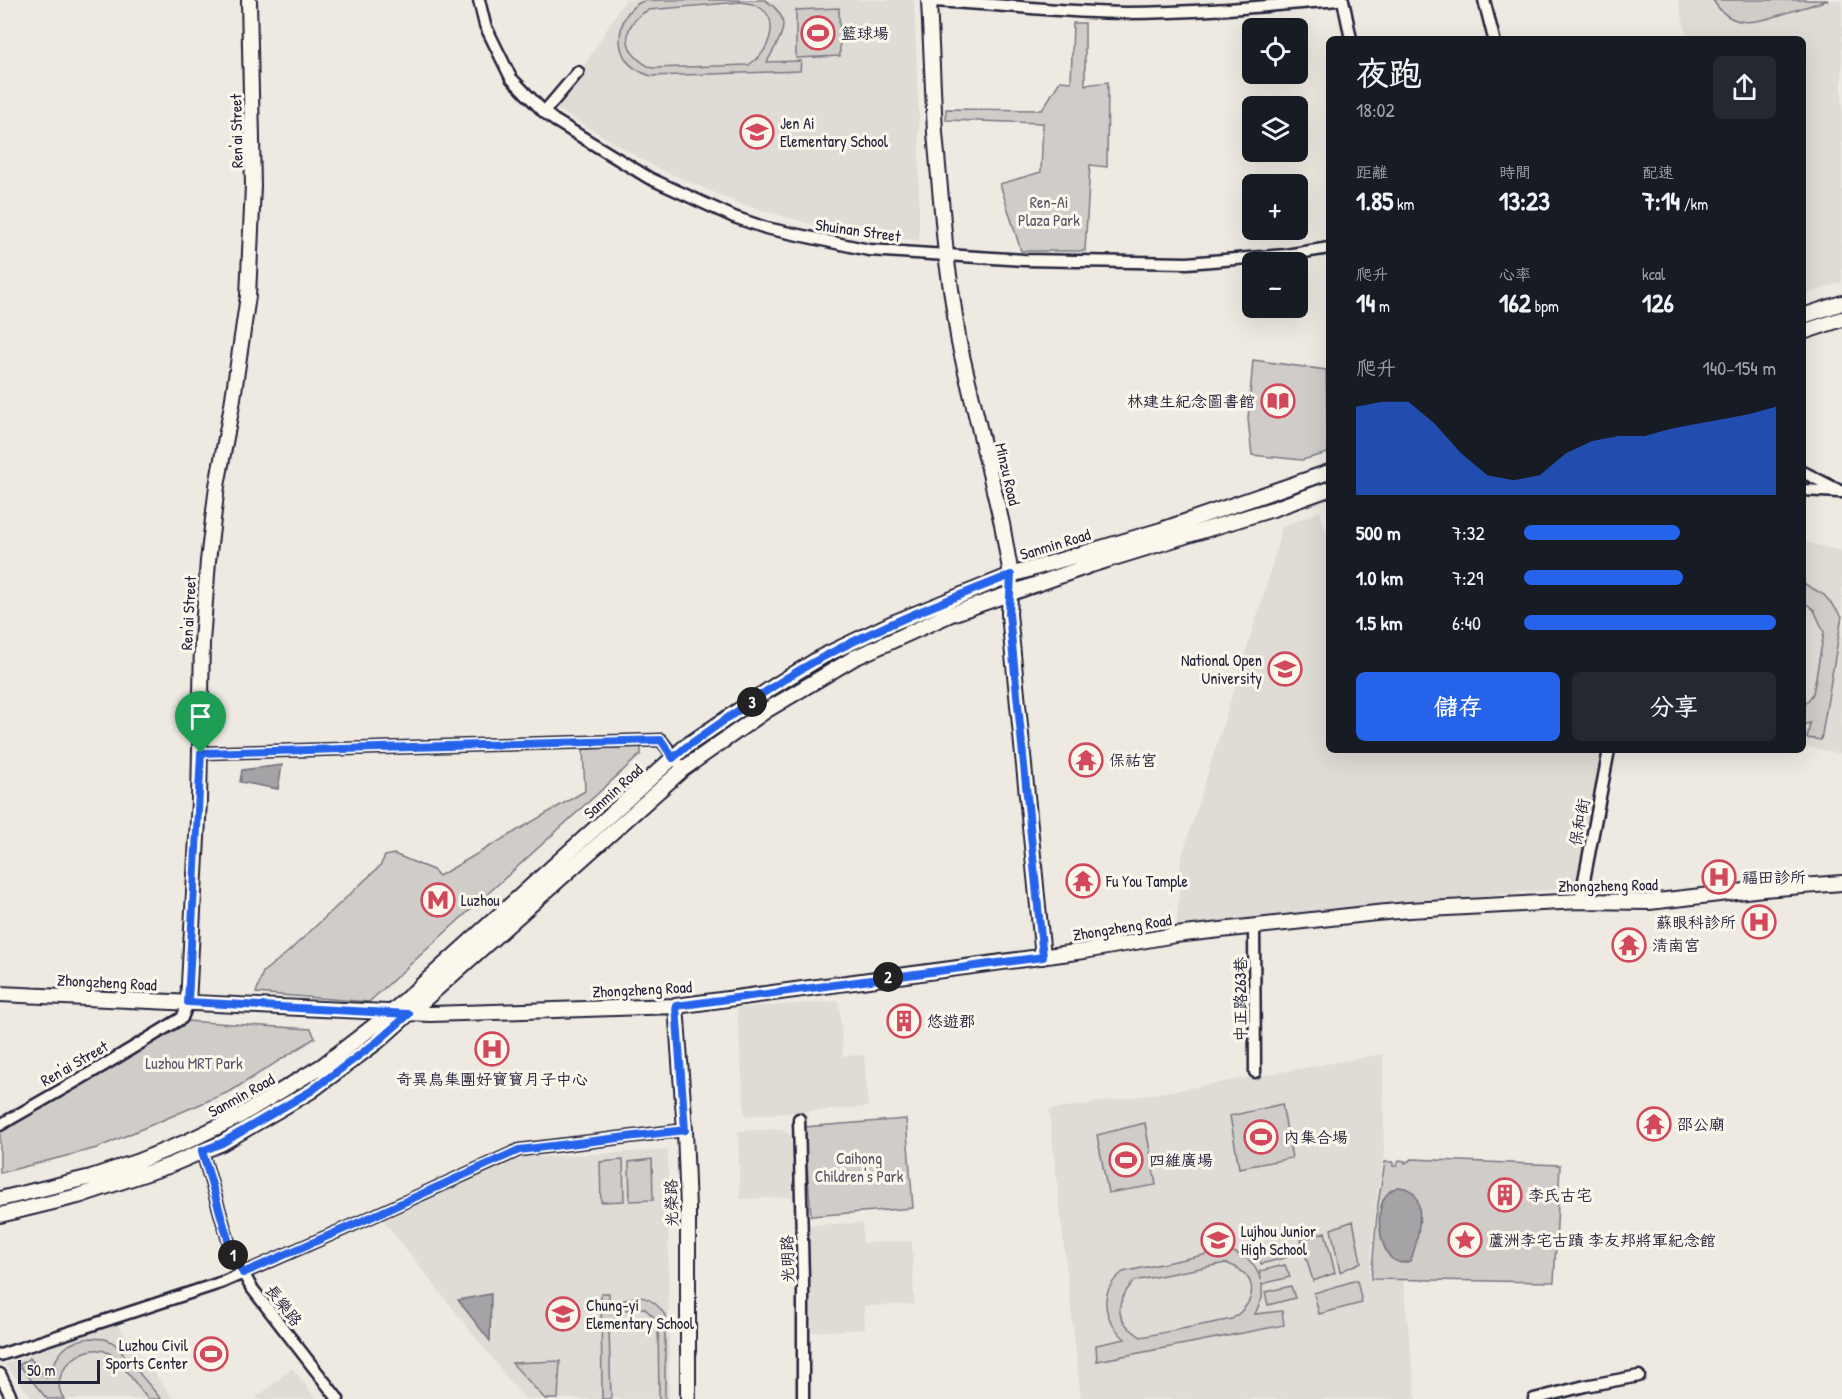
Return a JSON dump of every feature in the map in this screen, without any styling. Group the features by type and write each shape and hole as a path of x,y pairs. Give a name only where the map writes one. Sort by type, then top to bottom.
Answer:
{"street":[{"name":"Ren'ai Street","path":"0,1125 182,1018 188,1002 201,753 202,642 208,561 217,486 248,296 253,186 249,0"},
{"name":"Shuinan Street","path":"479,0 485,25 511,78 554,120 649,178 734,217 766,228 870,250 1024,260 1186,263 1286,255 1326,248"},
{"path":"929,1 1059,11 1126,13 1184,12 1337,0"},
{"path":"1343,0 1350,36"},
{"path":"1484,0 1493,36"},
{"name":"Minzu Road","path":"929,1 935,133 946,255 959,343 1002,524 1011,575 1009,614 1043,957"},
{"path":"544,112 578,72"},
{"path":"1806,315 1842,303"},
{"path":"1806,331 1842,319"},
{"name":"Sanmin Road","path":"0,1199 91,1177 186,1142 236,1118 322,1066 392,1012 686,747 776,685 823,656 890,624 1011,575 1161,530 1326,473"},
{"path":"1806,474 1842,492"},
{"name":"Sanmin Road","path":"0,1215 104,1188 168,1166 222,1143 311,1091 377,1042 683,768 766,710 854,658 949,615 1010,596 1091,566 1326,490"},
{"path":"1806,490 1842,492"},
{"path":"201,753 661,740 683,768"},
{"name":"保和街","path":"1580,901 1608,753"},
{"name":"Zhongzheng Road","path":"0,994 409,1014 676,1006 1043,957 1175,935 1408,910 1580,901 1650,902 1763,889 1842,883"},
{"name":"中正路263巷","path":"1254,927 1255,1072"},
{"name":"光榮路","path":"676,1006 688,1209 688,1399"},
{"name":"光明路","path":"799,1119 803,1399"},
{"path":"0,1355 223,1282 519,1150 685,1130"},
{"name":"長樂路","path":"202,1151 232,1253 251,1287 338,1399"},
{"path":"0,1374 12,1399"},
{"path":"1534,1399 1639,1376"}],"shaded area":[{"name":"Jen Ai Elementary School","path":"625,0 914,0 919,119 919,241 818,226 738,203 655,167 557,109"},
{"path":"1678,0 1842,0 1842,282 1806,294 1806,36 1687,36"},
{"name":"National Open University","path":"1320,511 1326,529 1326,753 1603,753 1579,887 1177,925 1181,859 1266,587 1282,527"},
{"path":"1806,543 1842,551 1842,754 1806,747"},
{"path":"282,765 278,789 240,782 242,770"},
{"path":"839,1001 843,1056 864,1055 868,1107 745,1116 737,1008"},
{"name":"Lujhou Junior High School","path":"1383,1054 1384,1154 1376,1202 1369,1278 1403,1279 1416,1399 1081,1399 1049,1110"},
{"path":"782,1129 791,1136 792,1197 740,1199 738,1131"},
{"name":"Chung-yi Elementary School","path":"668,1150 669,1399 526,1399 384,1221 440,1192 518,1158"},
{"path":"1397,1187 1411,1191 1419,1204 1420,1214 1413,1254 1410,1261 1401,1263 1392,1259 1387,1253 1380,1226 1381,1206 1384,1198"},
{"path":"862,1223 863,1243 912,1241 914,1304 864,1306 865,1329 812,1332 808,1225"},
{"path":"491,1294 490,1341 458,1300"},
{"path":"116,1323 174,1399 33,1399 5,1364"},
{"path":"292,1368 316,1399 255,1399"}],"green space":[{"path":"765,0 775,7 783,22 780,37 767,62 801,61 800,71 651,76 641,72 629,64 623,54 621,28 628,13 634,7 643,1","holes":["740,2 755,5 762,9 770,19 771,32 764,51 749,65 652,68 635,56 630,48 628,32 638,17 648,10"]},
{"path":"1713,0 1828,0 1763,20 1744,22 1728,16"},
{"name":"籃球場","path":"839,8 840,56 796,58 796,10"},
{"name":"Ren-Ai Plaza Park","path":"1073,23 1085,23 1085,85 1108,82 1107,167 1090,165 1085,251 1021,251 1000,184 1041,172 1043,123 946,120 946,109 1042,110 1060,81 1071,82"},
{"path":"1253,360 1326,370 1326,454 1302,460 1252,455 1248,419"},
{"path":"1806,585 1824,595 1842,616 1821,740 1807,738 1810,723 1806,724 1806,703 1813,694 1824,632 1814,610 1806,603"},
{"path":"641,747 641,754 369,1002 256,993 263,972 288,952 380,866 385,856 394,854 433,870 439,876 585,791 583,749"},
{"name":"Luzhou MRT Park","path":"186,1021 311,1029 315,1038 231,1091 97,1148 0,1173 0,1129"},
{"name":"內集合場","path":"1282,1104 1292,1158 1239,1168 1230,1116"},
{"name":"Caihong Children's Park","path":"906,1119 913,1208 811,1216 804,1127"},
{"name":"四維廣場","path":"1145,1123 1156,1185 1108,1193 1097,1135"},
{"path":"652,1159 653,1200 630,1201 629,1162"},
{"name":"蘆洲李宅古蹟 李友邦將軍紀念館","path":"1412,1159 1560,1165 1554,1282 1371,1279 1378,1203 1385,1162 1393,1162 1393,1166 1397,1166 1399,1160 1405,1163"},
{"path":"623,1160 624,1201 601,1202 600,1162"},
{"path":"1353,1221 1361,1262 1340,1272 1331,1229"},
{"path":"1325,1232 1335,1273 1313,1281 1301,1240"},
{"path":"1284,1244 1288,1257 1261,1264 1258,1250"},
{"path":"1227,1250 1249,1260 1256,1268 1261,1280 1260,1271 1285,1265 1290,1277 1262,1284 1262,1298 1255,1314 1282,1311 1284,1325 1097,1361 1096,1345 1125,1339 1112,1323 1106,1306 1109,1288 1123,1272","holes":["1226,1263 1245,1274 1252,1288 1247,1304 1232,1319 1141,1337 1132,1331 1122,1318 1120,1304 1127,1289 1134,1281"]},
{"path":"1357,1280 1362,1303 1319,1314 1314,1293"},
{"path":"1291,1286 1295,1298 1268,1305 1265,1292"},
{"path":"601,1293 609,1293 609,1311 624,1301 638,1297 652,1301 665,1315 665,1399 659,1399 658,1321 644,1308 633,1308 622,1311 609,1328 611,1399 602,1399"},
{"path":"91,1338 105,1339 114,1343 161,1399 148,1399 113,1356 99,1350 79,1355 63,1370 60,1390 64,1399 47,1399 19,1365 30,1358 46,1378 62,1350 74,1342"},
{"path":"560,1361 558,1399 545,1399 512,1363"}],"place":[{"name":"籃球場","path":"818,33"},
{"name":"Jen Ai Elementary School","path":"757,132"},
{"name":"林建生紀念圖書館","path":"1278,401"},
{"name":"National Open University","path":"1285,669"},
{"name":"保祐宮","path":"1086,760"},
{"name":"福田診所","path":"1719,877"},
{"name":"Fu You Tample","path":"1083,881"},
{"name":"Luzhou","path":"438,900"},
{"name":"蘇眼科診所","path":"1759,922"},
{"name":"清南宮","path":"1629,945"},
{"name":"悠遊郡","path":"904,1021"},
{"name":"奇異鳥集團好寶寶月子中心","path":"492,1049"},
{"name":"邵公廟","path":"1654,1124"},
{"name":"內集合場","path":"1261,1137"},
{"name":"四維廣場","path":"1126,1160"},
{"name":"李氏古宅","path":"1505,1195"},
{"name":"Lujhou Junior High School","path":"1218,1240"},
{"name":"蘆洲李宅古蹟 李友邦將軍紀念館","path":"1465,1240"},
{"name":"Chung-yi Elementary School","path":"563,1314"},
{"name":"Luzhou Civil Sports Center","path":"211,1354"}],"route":[{"path":"1011,575 1009,614 1043,957 676,1006 685,1130 519,1150 243,1273 232,1253 202,1151 222,1143 311,1091 377,1042 409,1014 188,1002 201,753 661,740 673,758 776,685 823,656 890,624 1011,575"}]}
